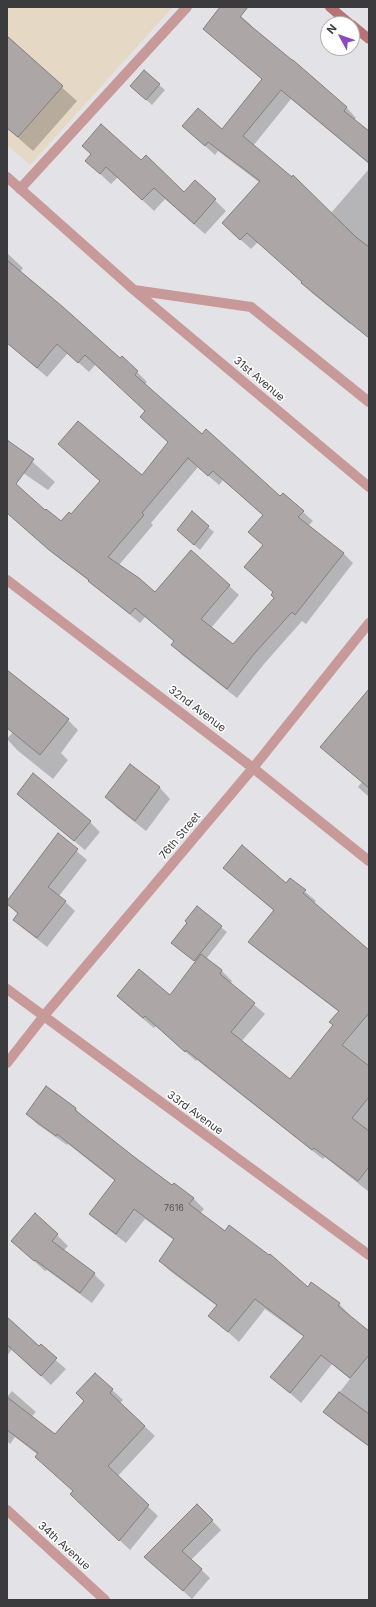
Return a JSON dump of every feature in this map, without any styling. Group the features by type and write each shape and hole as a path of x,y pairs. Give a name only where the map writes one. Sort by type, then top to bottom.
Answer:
{"street":[{"path":"20,189 187,7"},
{"path":"330,7 340,16"},
{"path":"360,32 369,39"},
{"name":"31st Avenue","path":"7,177 134,290 369,487"},
{"path":"134,290 251,307 369,402"},
{"name":"32nd Avenue","path":"7,580 253,768 369,861"},
{"name":"76th Street","path":"7,1063 43,1017 253,768 369,624"},
{"name":"33rd Avenue","path":"7,989 43,1017 369,1255"},
{"name":"34th Avenue","path":"7,1510 105,1600"}],"shaded area":[{"path":"7,7 173,7 30,165 7,145"}],"building":[{"path":"220,7 248,7 240,17 293,60 347,107 344,111 369,131 369,163 281,90 243,136 292,177 293,175 357,238 369,247 369,338 301,283 302,282 247,233 240,240 222,223 260,181 208,142 205,146 182,126 198,108 222,129 262,79 203,29"},
{"path":"7,36 63,86 18,137 7,128"},
{"path":"144,70 160,84 146,100 130,86"},
{"path":"101,124 141,160 146,155 184,192 195,180 216,199 194,224 154,188 142,200 106,167 100,174 85,161 91,154 82,146"},
{"path":"7,260 120,358 122,356 138,371 135,375 202,434 206,429 280,496 283,493 304,511 298,517 344,553 295,615 292,612 254,654 227,689 171,645 174,641 135,608 130,614 88,581 89,580 49,550 7,513 7,440 34,459 16,484 45,510 46,509 61,521 69,512 71,514 100,481 58,444 78,421 142,475 168,442 140,417 145,411 85,355 78,363 57,344 37,368 7,343","holes":["188,458 208,476 213,471 263,515 248,532 263,545 244,567 273,592 271,595 274,598 233,644 201,619 230,585 191,550 155,592 139,578 108,557 144,515 142,513"]},
{"path":"192,511 209,526 194,545 177,530"},
{"path":"7,670 69,719 40,755 7,728"},
{"path":"369,689 369,788 320,747"},
{"path":"130,764 160,787 135,821 105,797"},
{"path":"33,773 91,821 74,841 17,794"},
{"path":"58,833 78,849 48,887 66,901 37,938 13,920 18,913 7,904 7,901"},
{"path":"242,845 286,883 290,878 306,890 303,893 369,950 369,1013 342,1045 369,1066 369,1097 352,1118 369,1131 369,1167 358,1181 314,1148 312,1150 186,1050 185,1052 145,1016 143,1018 117,996 139,969 170,995 201,954 222,970 220,974 255,1003 231,1032 290,1079 333,1025 329,1022 339,1011 248,942 274,910 223,868"},
{"path":"197,906 222,926 194,961 171,943 187,923 185,921"},
{"path":"46,1086 76,1108 75,1110 133,1156 172,1185 174,1183 194,1198 189,1204 225,1231 229,1225 269,1255 270,1254 308,1287 311,1282 340,1303 338,1306 369,1331 369,1355 350,1378 321,1355 290,1393 270,1377 304,1336 255,1299 228,1332 208,1316 217,1305 159,1261 174,1239 134,1209 116,1234 89,1214 115,1180 57,1134 56,1136 26,1114"},
{"path":"35,1213 58,1234 52,1241 95,1273 80,1293 35,1260 34,1261 11,1241"},
{"path":"7,1317 39,1346 41,1344 57,1358 41,1376 7,1345"},
{"path":"95,1373 113,1389 110,1393 145,1426 108,1466 149,1505 119,1541 70,1494 73,1491 35,1457 38,1453 7,1430 7,1397 55,1434 84,1401 76,1393"},
{"path":"339,1392 369,1414 369,1446 323,1412"},
{"path":"197,1504 213,1520 182,1551 202,1569 183,1591 144,1557"}]}
